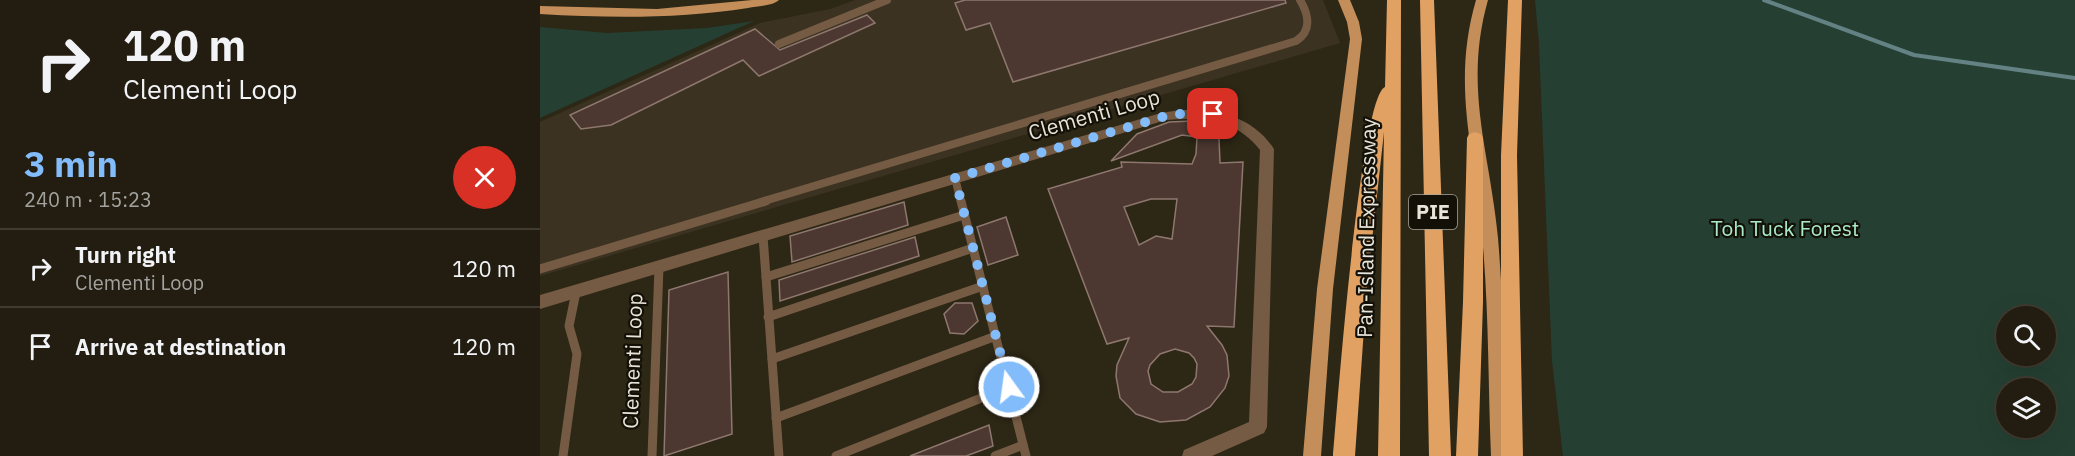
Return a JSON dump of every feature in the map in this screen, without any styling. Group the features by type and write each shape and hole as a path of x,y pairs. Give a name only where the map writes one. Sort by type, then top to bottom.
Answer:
{"highway":[{"name":"Pan-Island Expressway","path":"1389,456 1394,0"},
{"name":"PIE","path":"1427,0 1440,456"},
{"path":"1512,456 1509,155 1515,58 1515,0"},
{"path":"1344,456 1357,286 1377,126 1393,80"},
{"path":"1467,456 1473,302 1475,138"}],"main road":[{"path":"540,10 585,14 674,11 740,6 773,0"},
{"path":"1312,456 1325,289 1356,39 1351,13 1344,0"},
{"path":"1482,0 1474,28 1470,63 1475,138 1483,177 1490,238 1500,456"}],"street":[{"name":"Clementi Loop","path":"540,302 1166,116 1193,112 1234,120 1262,142 1267,149 1258,427 1191,456"}],"lane":[{"path":"779,44 887,0"},
{"path":"540,269 1296,41 1305,35 1309,26 1300,0"},
{"path":"955,178 1026,456"},
{"path":"766,277 964,215"},
{"path":"763,236 779,456"},
{"path":"768,317 973,248"},
{"name":"Clementi Loop","path":"652,456 658,267"},
{"path":"772,359 983,286"},
{"path":"563,456 577,354 569,326 576,292"},
{"path":"776,418 996,336"},
{"path":"836,456 1009,387"},
{"path":"995,456 1023,445"}],"shaded area":[{"path":"855,0 1323,0 1340,43 540,276 540,122 760,23 830,9"}],"green space":[{"name":"Toh Tuck Forest","path":"1535,0 2075,0 2075,456 1563,456 1552,361 1539,44"},
{"path":"754,21 540,118 540,27 607,33 707,28"}],"building":[{"path":"965,0 1285,0 1286,3 1013,82 990,23 966,30 955,3"},
{"path":"867,15 875,23 759,76 743,60 611,125 581,129 570,115 755,29 780,50"},
{"path":"1193,121 1206,124 1217,133 1220,163 1243,162 1234,327 1207,326 1227,355 1229,376 1225,388 1210,407 1186,420 1160,422 1136,414 1120,398 1116,376 1117,365 1129,338 1107,344 1048,189 1122,167 1121,162 1192,164 1196,154 1197,137 1182,135 1111,161 1137,134 1169,122","holes":["1151,199 1177,199 1172,239 1156,236 1139,245 1124,207","1175,349 1189,353 1194,358 1197,364 1196,377 1192,384 1178,392 1163,392 1151,384 1148,371 1150,365 1160,354"]},
{"path":"904,202 908,225 792,262 790,236"},
{"path":"1006,217 1018,255 988,265 977,227"},
{"path":"915,237 919,256 780,301 779,280"},
{"path":"728,272 732,434 664,456 669,290"},
{"path":"955,303 972,303 978,321 964,334 950,333 944,314"},
{"path":"989,425 993,446 966,456 910,456"}],"waterway":[{"path":"1764,0 1914,55 2075,78"}],"route":[{"path":"1009,387 955,178 1166,116 1193,112 1213,114"}]}
